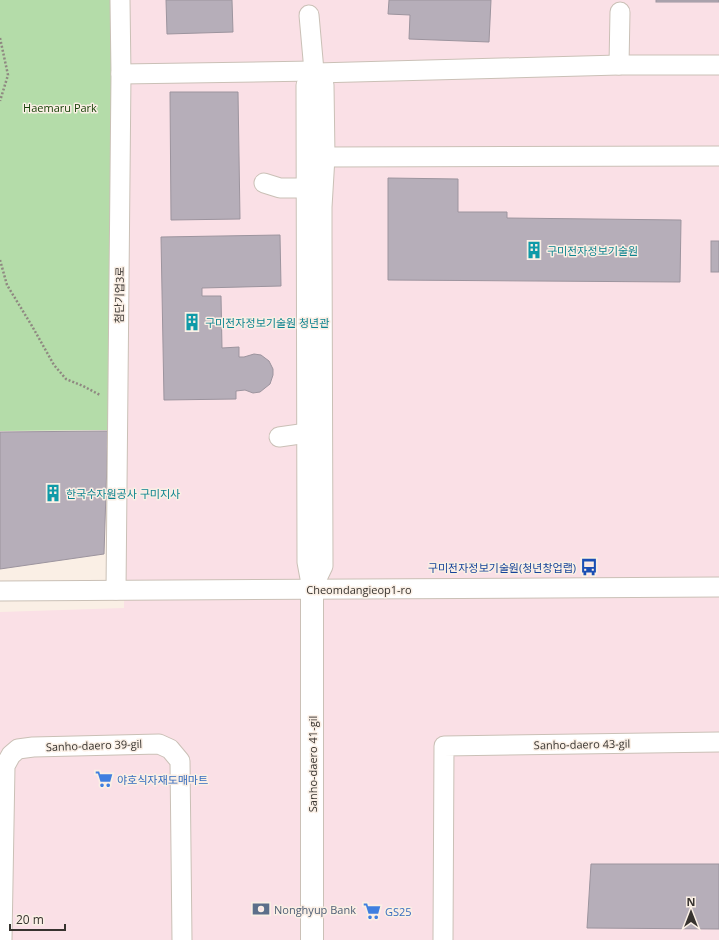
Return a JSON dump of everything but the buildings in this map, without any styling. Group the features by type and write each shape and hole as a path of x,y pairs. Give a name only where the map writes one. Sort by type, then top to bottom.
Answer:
{"street":[{"name":"첨단기업3로","path":"116,590 121,74 120,0"},
{"path":"619,65 620,12"},
{"path":"309,15 315,72 324,85 325,157 315,432 307,562 312,589"},
{"path":"121,74 315,72 619,65 719,65"},
{"path":"315,72 306,85 306,188 315,432"},
{"path":"325,157 719,156"},
{"path":"264,183 280,188 306,188"},
{"path":"279,437 315,432"},
{"name":"Cheomdangieop1-ro","path":"0,590 719,587"},
{"name":"Sanho-daero 41-gil","path":"312,589 312,940"},
{"name":"Sanho-daero 43-gil","path":"443,940 444,746 719,742"},
{"name":"Sanho-daero 39-gil","path":"2,940 5,766 10,755 18,749 33,747 159,744 170,749 180,761 182,940"}],"path":[{"path":"0,38 8,75 0,101"},
{"path":"0,260 7,285 54,365 66,379 83,386 118,405"}],"shaded area":[{"path":"128,0 719,0 719,940 0,940 0,612 124,608"}],"green space":[{"name":"Haemaru Park","path":"0,0 116,0 108,430 0,431"}],"place":[{"name":"구미전자정보기술원","path":"534,250"},
{"name":"구미전자정보기술원 청년관","path":"192,322"},
{"name":"한국수자원공사 구미지사","path":"53,493"},
{"name":"구미전자정보기술원(청년창업랩)","path":"589,567"},
{"name":"야호식자재도매마트","path":"104,779"},
{"name":"Nonghyup Bank","path":"261,909"},
{"name":"GS25","path":"372,911"}]}
